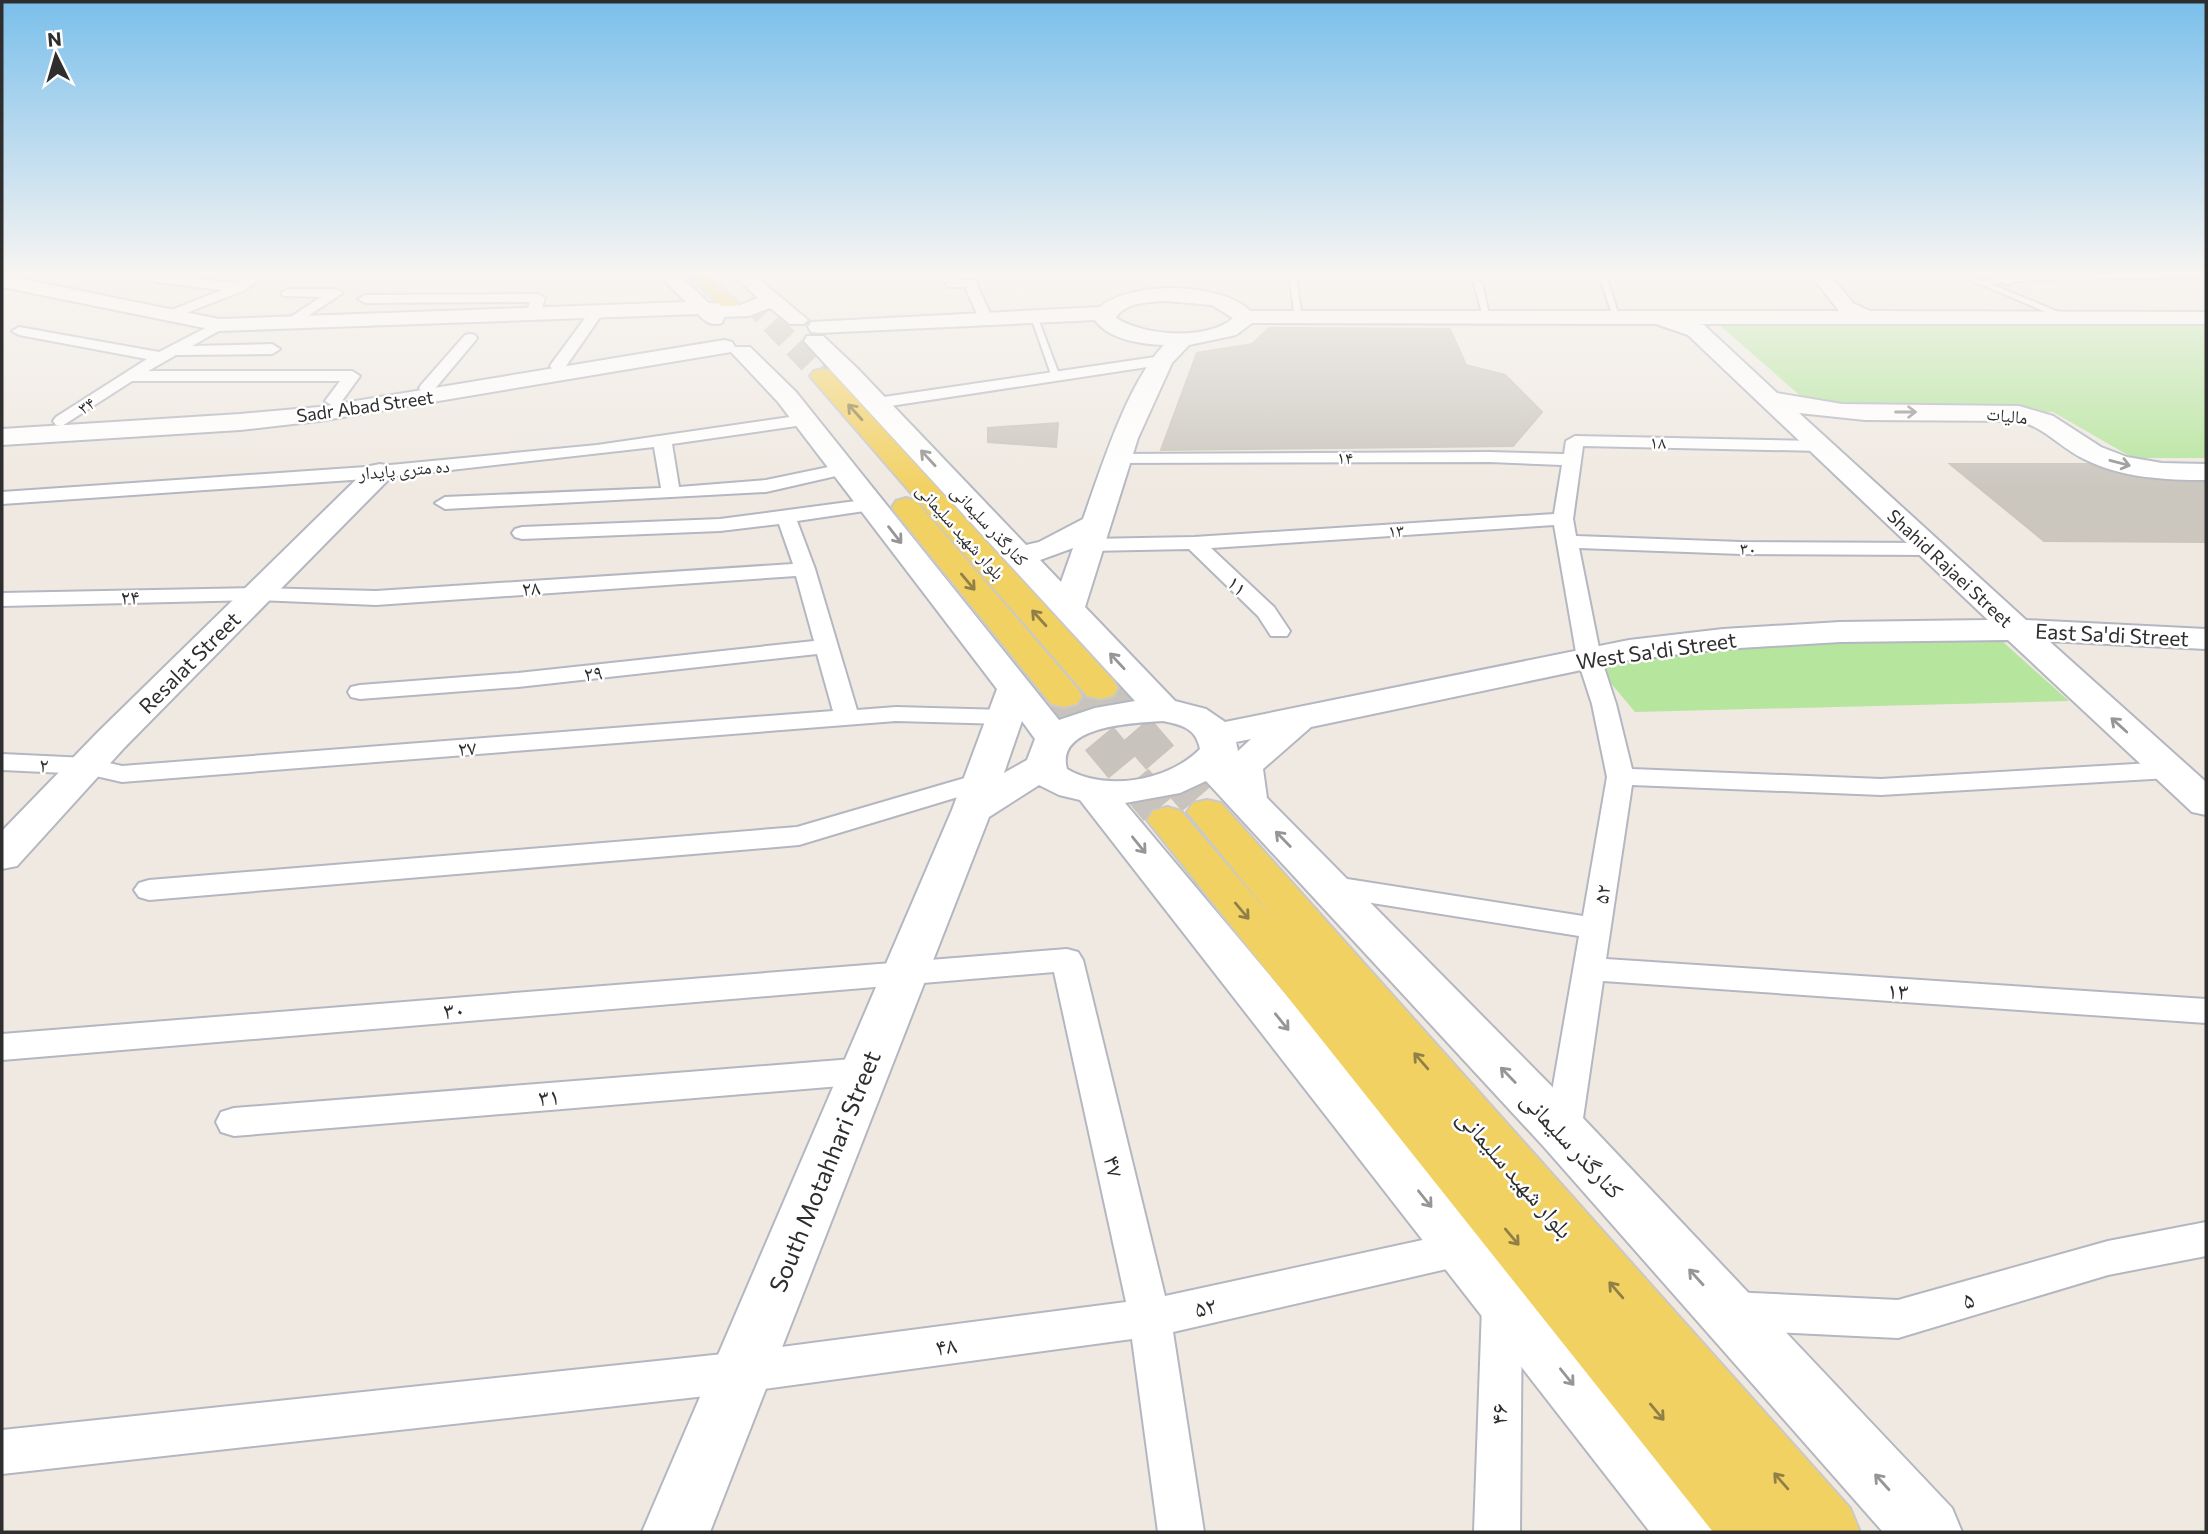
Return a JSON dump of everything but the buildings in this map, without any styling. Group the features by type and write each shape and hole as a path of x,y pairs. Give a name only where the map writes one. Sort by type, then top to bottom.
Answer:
{"main road":[{"name":"Sadr Abad Street","path":"2,425 247,411 427,388 689,347"},
{"name":"Sadr Abad Street","path":"2,437 188,426 318,414 696,347"},
{"name":"کنارگذر سلیمانی","path":"752,347 803,358 877,403 1152,699 1207,723 1210,786 1328,886 1563,1132 1928,1532"},
{"path":"787,347 803,358 855,347"},
{"name":"کنارگذر سلیمانی","path":"797,347 803,358 804,420 872,505 1010,702 1049,752 1053,778 1096,793"},
{"path":"1068,608 1117,459 1162,361 1176,347"},
{"name":"Shahid Rajaei Street","path":"1714,347 2206,803"},
{"name":"بلوار شهید سلیمانی","path":"803,358 1100,688"},
{"name":"بلوار شهید سلیمانی","path":"803,358 1064,696"},
{"path":"1770,399 1837,412"},
{"path":"1798,425 1799,419 1806,416 1837,412"},
{"name":"مالیات","path":"1837,412 1975,412 2027,415 2043,421 2092,453 2116,463 2148,470 2206,472"},
{"name":"Resalat Street","path":"2,856 87,766 380,472"},
{"path":"1019,556 1093,534"},
{"name":"West Sa'di Street","path":"1096,793 1156,787 1187,778 1210,786 1300,719 1629,650 1723,639 1840,632 2017,630"},
{"name":"East Sa'di Street","path":"2017,630 2206,639"},
{"path":"977,795 1049,752 1076,725 1130,712 1152,699 1228,713 1300,719"},
{"name":"South Motahhari Street","path":"676,1532 977,795 1010,702"},
{"path":"1210,786 1243,767 1277,735 1300,719"},
{"name":"بلوار شهید سلیمانی","path":"1210,786 1756,1532"},
{"name":"بلوار شهید سلیمانی","path":"1210,786 1826,1532"},
{"path":"1096,793 1693,1532"}],"street":[{"path":"119,347 166,354 272,349"},
{"name":"۳۴","path":"62,421 128,376 180,347"},
{"path":"427,388 463,347"},
{"path":"558,366 572,347"},
{"path":"877,403 1162,361"},
{"path":"128,376 352,376 332,401"},
{"name":"ده متری پایدار","path":"2,498 380,472 597,450 804,420"},
{"path":"662,440 671,493"},
{"name":"۱۸","path":"1572,460 1575,441 1821,446"},
{"name":"۱۴","path":"1117,459 1490,457 1572,460"},
{"path":"1572,460 1563,519 1588,658"},
{"path":"445,503 766,486 843,469"},
{"path":"713,490 720,525"},
{"path":"522,533 611,527 720,525 872,505"},
{"path":"786,517 805,569 847,718"},
{"name":"۱۳","path":"1093,534 1194,544 1563,519"},
{"name":"۳۰","path":"1567,542 1741,548 1931,549"},
{"name":"۱۱","path":"1194,544 1266,612 1279,631"},
{"name":"۲۸","path":"258,594 376,598 805,569"},
{"name":"۲۴","path":"2,599 258,594"},
{"name":"۲۹","path":"360,692 518,680 827,646"},
{"name":"۵۲","path":"1563,1132 1620,776 1604,704 1588,658"},
{"name":"۲۷","path":"87,766 122,774 847,718 1010,702"},
{"name":"۲","path":"2,762 87,766"},
{"path":"1620,776 1881,787 2169,770"},
{"path":"149,890 799,836 977,795"},
{"path":"1328,886 1596,928"},
{"name":"۴۷","path":"906,971 1067,960 1150,1318 1181,1532"},
{"name":"۱۳","path":"1589,969 2206,1011"},
{"name":"۳۰","path":"2,1047 906,971"},
{"name":"۳۱","path":"234,1122 865,1071"},
{"name":"۵","path":"1726,1310 1898,1319 2108,1258 2206,1239"},
{"name":"۵۲","path":"1150,1318 1464,1248"},
{"name":"۴۶","path":"1497,1532 1502,1295"},
{"name":"۴۸","path":"2,1452 742,1372 1150,1318"}],"lane":[{"path":"1045,347 1056,377"}],"green space":[{"path":"1744,347 2206,347 2206,458 2133,458 2053,412 1813,407"},
{"path":"1793,642 2003,642 2069,701 1635,712 1594,663"}],"tunnel":[{"path":"794,347 822,376"},
{"path":"1100,688 1207,812"},
{"path":"1064,696 1167,820"}]}
